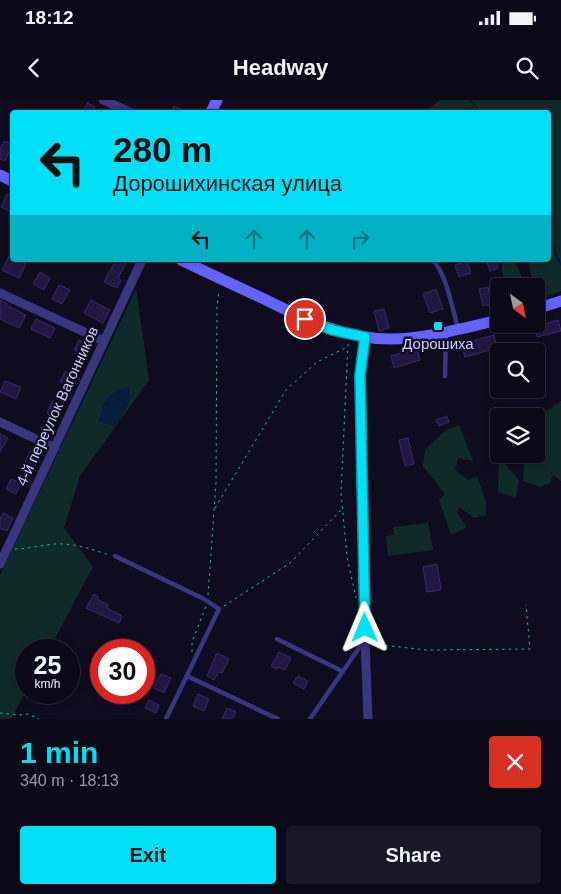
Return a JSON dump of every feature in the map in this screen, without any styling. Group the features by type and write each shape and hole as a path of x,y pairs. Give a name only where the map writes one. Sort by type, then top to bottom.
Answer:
{"street":[{"path":"103,100 126,110"},
{"name":"4-й переулок Вагонников","path":"0,564 4,546 55,448 141,262"},
{"path":"185,262 312,323 348,334 365,337 402,338 446,332 490,322"},
{"path":"0,293 104,341"},
{"path":"545,306 561,301"},
{"path":"365,337 360,375 368,719"},
{"path":"0,422 55,448"}],"lane":[{"path":"434,262 443,278 458,329"},
{"path":"444,376 446,332"},
{"path":"115,556 219,609 166,719"},
{"path":"277,639 342,671"},
{"path":"310,719 365,640"},
{"path":"187,676 278,719"}],"path":[{"path":"192,666 192,642 208,602 216,483 218,306 221,279"},
{"path":"348,334 341,493 347,557 357,603"},
{"path":"214,509 286,390 317,362 348,346"},
{"path":"219,609 290,563 342,509"},
{"path":"4,546 17,550 55,544 80,546 115,556"},
{"path":"365,640 381,645 427,650 530,649 526,605"},
{"path":"0,713 28,714 39,719"}],"green space":[{"path":"440,100 561,100 561,291 545,297 545,278 531,278 528,262 551,262 551,110 419,110 429,108"},
{"path":"515,262 523,278 505,278 502,273 502,263"},
{"path":"136,289 149,380 80,476 64,528 93,567 55,639 15,639 15,704 19,704 11,719 0,719 0,575"},
{"path":"561,401 561,481 553,475 550,483 540,487 523,481 524,465 522,463 545,463 545,413"},
{"path":"459,425 473,461 458,458 455,470 468,480 477,476 486,502 486,515 474,518 459,507 457,512 467,527 451,535 439,500 445,494 423,466 425,450 446,430"},
{"path":"499,463 504,463 519,480 516,498 498,492"},
{"path":"428,523 433,550 388,556 386,536 394,535 393,527"}],"water":[{"path":"129,387 130,401 116,426 99,422 102,408 107,398"}],"building":[{"path":"87,103 95,107 93,110 84,110"},
{"path":"174,106 183,110 172,110"},
{"path":"4,141 10,143 10,149 5,161 0,159 0,150"},
{"path":"7,194 10,196 9,211 1,207"},
{"path":"10,255 10,262 26,264 19,278 2,270"},
{"path":"115,262 127,262 118,278 121,280 117,288 104,282"},
{"path":"467,262 471,273 459,277 455,265"},
{"path":"487,262 496,262 498,268 490,271"},
{"path":"40,272 50,278 44,290 33,284"},
{"path":"59,285 70,290 62,304 52,299"},
{"path":"488,287 490,304 483,306 479,289"},
{"path":"436,289 443,309 430,313 423,294"},
{"path":"0,300 26,315 19,328 0,319"},
{"path":"91,300 110,310 103,323 84,313"},
{"path":"384,309 389,328 379,331 374,311"},
{"path":"36,319 55,328 50,338 31,329"},
{"path":"558,320 561,331 537,337 536,333 545,333 545,324"},
{"path":"494,335 496,343 490,343 490,350 465,357 462,344"},
{"path":"79,340 91,346 86,356 74,350"},
{"path":"417,348 420,360 394,368 391,356"},
{"path":"65,371 77,377 72,388 60,382"},
{"path":"5,381 21,387 16,399 0,392"},
{"path":"53,401 64,406 58,418 47,413"},
{"path":"447,416 449,422 439,426 436,420"},
{"path":"0,434 8,438 0,452"},
{"path":"408,438 414,464 405,466 399,440"},
{"path":"31,450 41,454 32,473 22,468"},
{"path":"11,479 21,483 16,494 6,489"},
{"path":"3,513 13,518 7,531 0,528 0,519"},
{"path":"437,564 441,590 427,592 423,567"},
{"path":"94,594 98,597 97,599 108,605 107,608 122,616 119,623 86,608"},
{"path":"279,652 291,658 285,670 271,666"},
{"path":"217,653 229,659 222,673 219,672 214,680 207,676"},
{"path":"161,674 171,678 164,693 155,688"},
{"path":"298,676 308,681 304,689 293,683"},
{"path":"198,694 209,699 204,711 193,706"},
{"path":"155,703 159,705 156,713 145,708 147,704"},
{"path":"227,708 236,712 232,719 222,719"}],"waterway":[{"path":"470,100 478,110"},
{"path":"551,242 561,265"}],"place":[{"name":"Дорошиха","path":"438,326"}],"route":[{"path":"305,319 332,330 365,337 360,375 365,628"}]}
